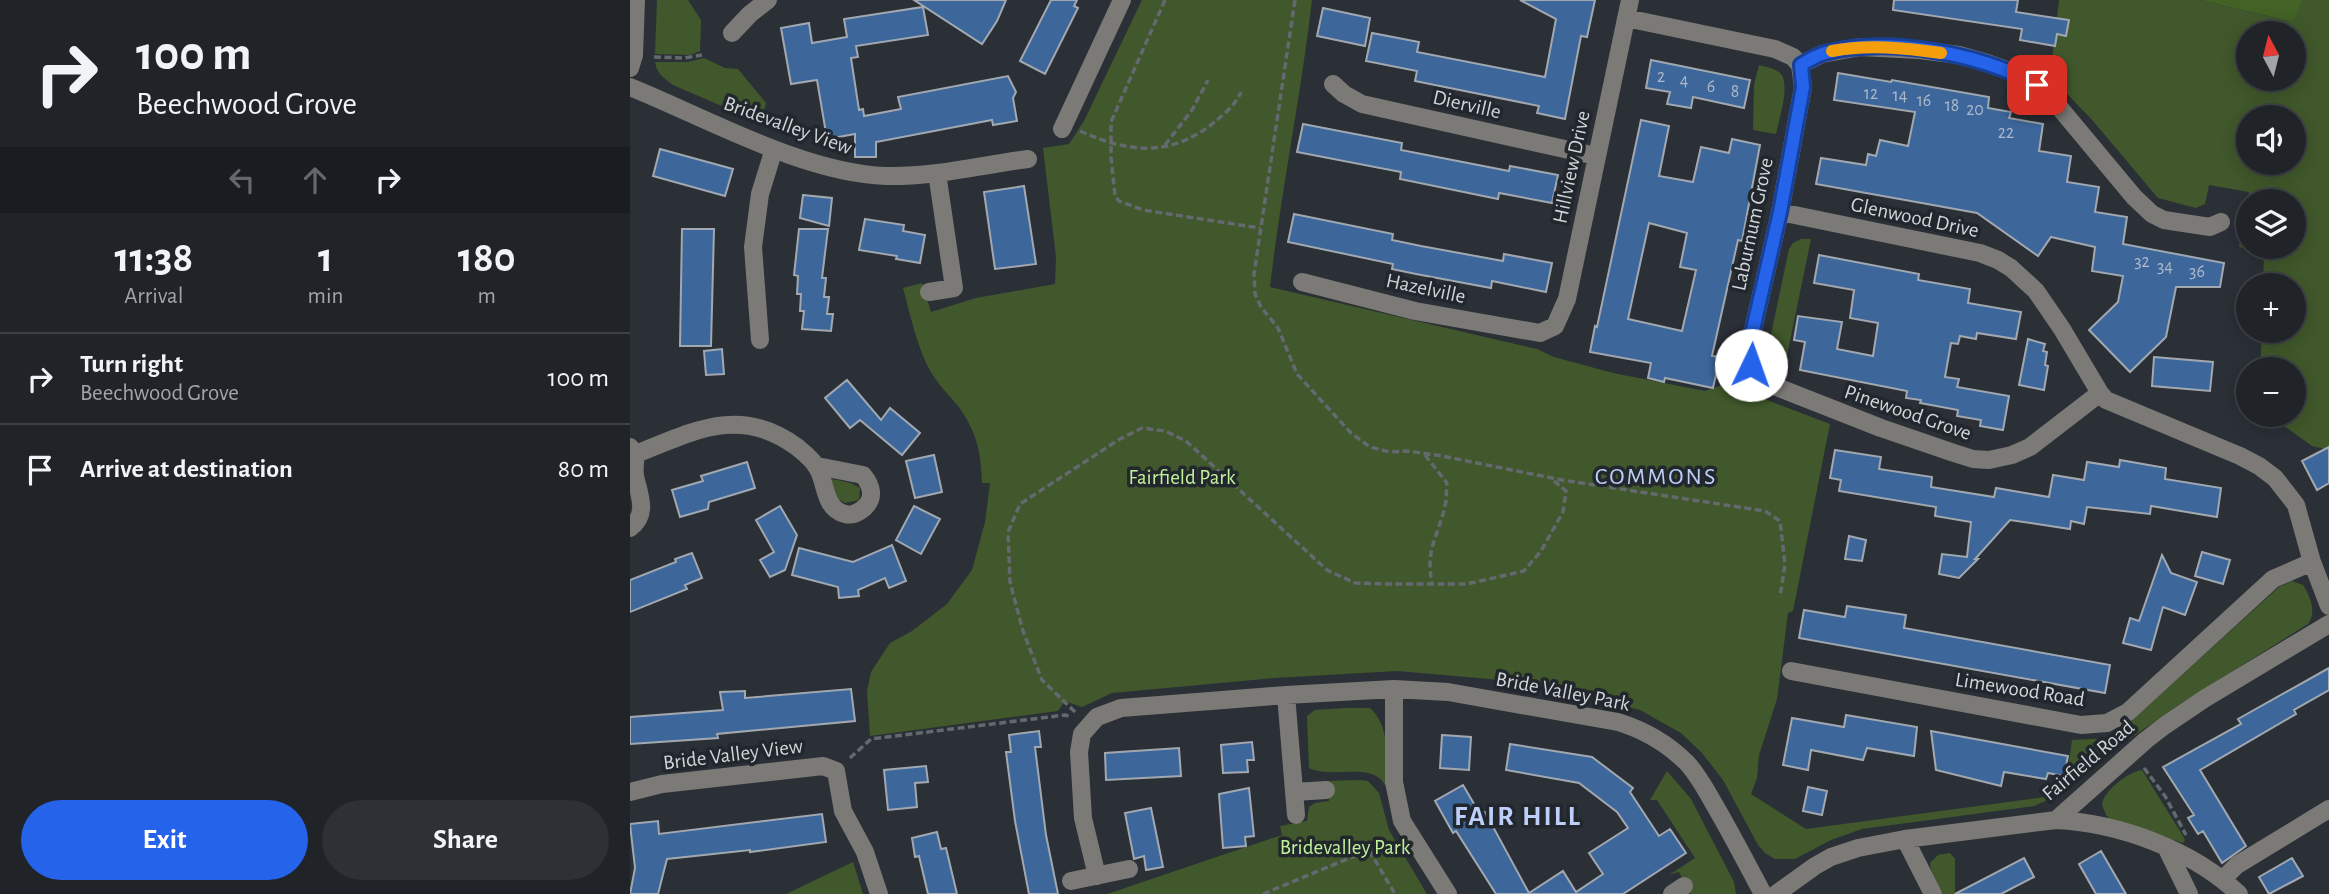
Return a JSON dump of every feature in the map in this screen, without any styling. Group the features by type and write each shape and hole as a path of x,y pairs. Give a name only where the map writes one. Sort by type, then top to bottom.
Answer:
{"street":[{"path":"630,68 634,55 636,0"},
{"path":"732,33 768,0"},
{"path":"1063,127 1122,0"},
{"path":"1628,9 1775,49 1793,57 1801,65 1822,54 1871,47 1954,55 1987,63 2044,89 2134,197 2152,214 2164,220 2210,227 2221,222"},
{"name":"Hillview Drive","path":"1540,333 1555,326 1567,299 1628,9"},
{"name":"Laburnum Grove","path":"1769,384 1758,377 1751,365 1749,347 1780,212 1803,87 1801,65"},
{"name":"Dierville","path":"1333,84 1362,104 1596,156"},
{"name":"Bridevalley View","path":"630,87 774,149 835,169 860,174 886,176 937,173 1028,159"},
{"path":"760,340 753,247 760,194 774,149"},
{"path":"929,292 954,288 937,173"},
{"name":"Glenwood Drive","path":"1780,212 1979,253 2011,268 2036,291 2100,393 2116,405 2240,456 2275,478 2296,505 2312,562 2329,606"},
{"name":"Hazelville","path":"1303,282 1415,311 1540,333"},
{"name":"Pinewood Grove","path":"1769,384 1881,428 1954,453 1989,460 2012,455 2030,447 2100,393"},
{"path":"630,528 635,524 643,506 635,474 633,451 719,425 744,424 780,437 797,448 817,467"},
{"name":"Limewood Road","path":"1791,671 2081,724 2107,723 2128,712 2273,579 2312,562"},
{"name":"Fairfield Road","path":"1776,894 1831,857 1858,848 1905,839 2056,820 2164,726 2329,624"},
{"path":"1394,690 1394,782 1402,821 1448,894"},
{"name":"Bride Valley Park","path":"1090,724 1097,717 1121,708 1286,695 1394,690 1448,692 1618,722 1638,729 1669,748 1688,764 1701,782 1763,894"},
{"path":"1286,695 1296,815"},
{"path":"1090,724 1082,733 1079,752 1083,818 1097,876"},
{"name":"Bride Valley View","path":"630,792 662,784 823,766 836,771"},
{"path":"836,771 843,811 865,852 879,894"},
{"path":"1294,792 1326,790"},
{"path":"2223,879 2236,865 2329,809"},
{"path":"2056,820 2085,821 2107,826 2168,849 2198,863 2223,879 2239,894"},
{"path":"1905,839 1933,894"},
{"path":"2168,849 2189,894"},
{"path":"1072,881 1129,869"}],"path":[{"path":"1165,0 1111,122 1110,144 1115,195 1119,201 1143,210 1261,228"},
{"path":"1295,0 1254,274 1255,294 1282,336 1297,373 1351,433 1370,447 1390,452 1423,453 1550,478 1765,511 1780,521 1785,564 1780,597"},
{"path":"654,57 684,58 702,55"},
{"path":"1163,147 1192,110 1208,80"},
{"path":"1063,127 1110,144 1136,148 1163,147 1187,139 1206,128 1230,108 1241,92"},
{"path":"1090,724 1067,707 1042,680 1023,631 1010,582 1008,532 1020,504 1120,439 1142,428 1165,431 1186,441 1327,570 1355,583 1467,584 1524,571 1541,551 1563,512 1566,491 1550,478"},
{"path":"1423,453 1447,483 1446,505 1428,565 1432,583"},
{"path":"836,771 871,739 1065,715 1090,724"},
{"path":"2129,754 2142,765 2165,796 2191,844 2198,863"},
{"path":"1263,894 1369,850 1395,894"}],"green space":[{"path":"657,0 688,0 701,20 700,51 690,55 655,54"},
{"name":"Fairfield Park","path":"1142,0 1312,0 1270,287 1537,349 1554,357 1613,373 1705,391 1733,381 1767,400 1830,424 1793,611 1788,613 1777,699 1759,755 1757,778 1751,794 1806,829 2053,796 2058,788 2066,783 2072,740 2111,738 2114,744 2054,797 2034,806 1862,829 1831,840 1795,859 1775,859 1758,845 1723,780 1702,753 1681,733 1640,710 1551,688 1490,679 1397,671 1274,678 1112,693 1082,707 1065,701 1058,711 870,736 867,691 871,672 890,643 912,631 947,604 972,570 985,522 990,483 982,483 979,452 970,425 928,367 903,288 922,283 931,312 976,298 1055,284 1056,257 1043,148 1069,144 1084,121"},
{"path":"2059,0 2200,0 2287,21 2236,21 2236,91 2306,91 2306,21 2292,21 2303,0 2329,0 2329,450 2312,446 2286,427 2306,427 2306,357 2261,357 2261,343 2306,343 2306,273 2263,273 2264,259 2306,259 2306,189 2236,190 2209,185 2205,204 2196,208 2158,198 2093,121 2050,76"},
{"path":"2200,0 2303,0 2292,21"},
{"path":"704,58 725,68 738,69 766,103 761,123 673,85 659,73 655,62 688,62"},
{"path":"1759,65 1775,70 1783,78 1783,102 1776,134 1753,130 1754,85"},
{"path":"1801,239 1811,239 1784,370 1775,367 1768,359 1770,339 1789,249"},
{"path":"832,479 860,488 859,500 845,503 838,499 830,482"},
{"path":"2292,581 2303,585 2310,599 2312,614 2308,624 2128,740 2121,730 2279,587"},
{"path":"1370,708 1377,716 1386,744 1387,787 1380,779 1364,772 1326,772 1309,768 1307,716 1315,710"},
{"path":"2142,770 2183,836 2183,843 2110,819 2106,815 2102,804 2112,788 2124,778"},
{"path":"1667,771 1691,799 1734,882 1736,894 1691,894 1679,872 1669,875 1695,858 1657,800 1650,800"},
{"name":"Bridevalley Park","path":"1327,781 1368,781 1379,793 1389,830 1427,894 1107,894 1282,835 1280,826 1307,821 1309,807 1315,803 1329,801"},
{"path":"1950,853 1955,859 1955,894 1943,894 1930,863 1938,855"},
{"path":"853,862 863,894 786,894"}],"building":[{"path":"914,0 1006,0 997,21 982,44"},
{"path":"1051,0 1077,0 1074,6 1078,8 1045,74 1020,61"},
{"path":"1520,0 1595,0 1587,37 1581,36 1565,119 1537,113 1539,106 1415,81 1417,71 1366,61 1372,33 1419,42 1417,52 1545,77 1556,19"},
{"path":"1894,0 2018,0 2016,12 2069,20 2066,36 2057,34 2055,46 2020,40 2022,29 1893,10"},
{"path":"923,7 928,35 856,46 858,57 851,58 859,110 863,109 864,116 901,109 898,97 1008,76 1016,92 1013,98 1017,121 993,125 992,120 876,142 876,157 855,157 855,134 827,139 817,80 791,84 781,28 809,23 812,43 847,37 844,19"},
{"path":"1323,8 1370,18 1365,46 1317,36"},
{"path":"1651,60 1750,80 1744,108 1693,97 1691,108 1667,104 1670,92 1646,88"},
{"path":"1838,73 1989,97 1988,108 2011,112 2009,118 2043,124 2039,151 2071,156 2067,182 2099,187 2095,212 2127,217 2123,244 2224,263 2220,287 2176,287 2166,337 2130,372 2089,330 2118,302 2123,276 2092,271 2095,247 2051,237 2038,256 1977,213 1816,184 1821,158 1866,165 1868,154 1876,156 1880,140 1908,146 1915,112 1834,100"},
{"path":"1641,120 1669,126 1659,176 1693,182 1701,147 1729,153 1732,139 1760,145 1742,241 1738,240 1712,356 1720,357 1713,388 1665,378 1664,382 1648,378 1651,363 1590,352 1595,326 1597,327","holes":["1649,223 1687,233 1680,267 1696,270 1682,331 1628,319"]},
{"path":"1303,124 1402,143 1401,150 1509,171 1510,166 1558,175 1552,203 1499,193 1498,199 1400,179 1401,172 1297,152"},
{"path":"660,149 733,169 725,196 653,176"},
{"path":"1024,186 1036,264 995,269 984,192"},
{"path":"803,195 832,198 829,226 800,218"},
{"path":"1294,214 1393,234 1392,240 1421,246 1503,261 1504,254 1552,263 1546,292 1492,281 1491,288 1416,274 1392,269 1393,264 1288,242"},
{"path":"865,219 904,225 903,231 925,235 920,263 859,250"},
{"path":"682,229 714,229 711,346 680,346"},
{"path":"799,229 828,229 822,278 826,278 824,297 829,297 827,314 833,314 831,331 802,329 804,311 800,311 798,276 794,275"},
{"path":"1819,255 1919,274 1918,280 1970,289 1968,303 2021,312 2016,339 1977,333 1976,339 1960,336 1958,344 1951,343 1945,377 1959,379 1957,387 2009,396 2003,430 1980,426 1981,420 1957,416 1958,410 1906,398 1907,391 1800,370 1805,342 1794,340 1798,316 1842,322 1837,349 1873,356 1878,323 1850,318 1854,290 1814,283"},
{"path":"2028,339 2045,344 2043,351 2047,352 2045,365 2048,366 2044,390 2019,385"},
{"path":"722,349 724,374 706,375 704,351"},
{"path":"2154,357 2213,362 2210,391 2152,386"},
{"path":"847,380 881,420 890,408 920,433 902,455 860,420 850,428 825,398"},
{"path":"2329,447 2329,483 2317,490 2302,461"},
{"path":"1835,450 1881,457 1879,469 1932,477 1931,487 1994,497 1996,488 2049,497 2053,475 2084,480 2087,462 2119,467 2120,460 2166,468 2165,479 2221,488 2217,517 2151,506 2150,514 2087,507 2084,524 2071,521 2070,529 2010,520 1959,578 1939,574 1942,554 1967,557 1971,522 1935,516 1936,507 1839,491 1841,480 1830,478"},
{"path":"934,455 942,492 915,498 906,461"},
{"path":"747,462 755,488 709,502 708,509 680,517 672,490 703,481 701,476"},
{"path":"780,506 797,535 785,570 770,577 760,560 774,552 756,520"},
{"path":"914,506 940,519 921,554 896,540"},
{"path":"1849,536 1866,540 1862,561 1845,559"},
{"path":"892,545 906,581 889,588 885,578 858,590 859,596 839,598 838,587 792,575 799,548 853,562"},
{"path":"2202,552 2230,560 2223,584 2195,576"},
{"path":"692,553 702,578 685,585 687,589 630,612 630,580"},
{"path":"2162,555 2171,573 2197,582 2185,615 2163,607 2151,650 2123,643 2130,618 2139,621"},
{"path":"1847,606 1906,615 1904,628 2110,665 2105,693 1799,638 1804,610 1845,617"},
{"path":"2329,668 2329,690 2294,710 2296,714 2200,770 2246,846 2222,863 2203,831 2198,834 2188,818 2194,815 2163,767 2241,724 2238,719"},
{"path":"851,689 855,721 717,734 718,738 630,744 630,717 723,710 720,692 745,691 745,698"},
{"path":"1846,715 1917,727 1914,756 1867,748 1863,760 1811,750 1808,770 1783,765 1792,718 1844,727"},
{"path":"1039,731 1041,747 1035,747 1046,835 1058,894 1029,894 1015,821 1006,752 1011,752 1009,735"},
{"path":"1931,731 2068,756 2064,776 2048,773 2046,779 2004,772 2001,786 1936,770"},
{"path":"1442,735 1471,737 1469,770 1440,768"},
{"path":"1252,742 1254,760 1247,760 1248,772 1223,773 1221,745"},
{"path":"1510,744 1592,757 1633,788 1630,792 1659,836 1670,829 1686,853 1623,894 1496,894 1456,831 1453,833 1435,801 1463,785 1480,814 1485,812 1529,893 1563,871 1576,892 1603,874 1589,853 1628,828 1617,812 1579,783 1506,770"},
{"path":"1179,748 1181,776 1106,780 1105,753"},
{"path":"926,766 928,782 915,783 917,807 888,810 884,770"},
{"path":"1808,787 1827,791 1822,815 1803,811"},
{"path":"1249,788 1254,836 1245,837 1246,846 1223,848 1219,794"},
{"path":"1151,808 1163,867 1146,870 1144,856 1134,859 1125,813"},
{"path":"822,814 826,842 667,859 658,894 630,894 635,868 630,824 658,821 659,834"},
{"path":"937,832 941,849 946,848 957,894 928,894 919,856 915,857 912,838"},
{"path":"2101,851 2126,894 2096,894 2079,864"},
{"path":"2024,858 2034,877 2001,894 1955,894"},
{"path":"2292,858 2303,876 2269,894 2259,877"}],"slow traffic":[{"path":"1832,51 1882,47 1941,53"}],"district":[{"name":"COMMONS","path":"1656,476"},
{"name":"FAIR HILL","path":"1518,815"}],"route":[{"path":"1751,365 1749,347 1780,212 1803,87 1801,65 1822,54 1838,50 1860,47 1895,48 1954,55 1987,63 2015,73 2037,85"}]}
